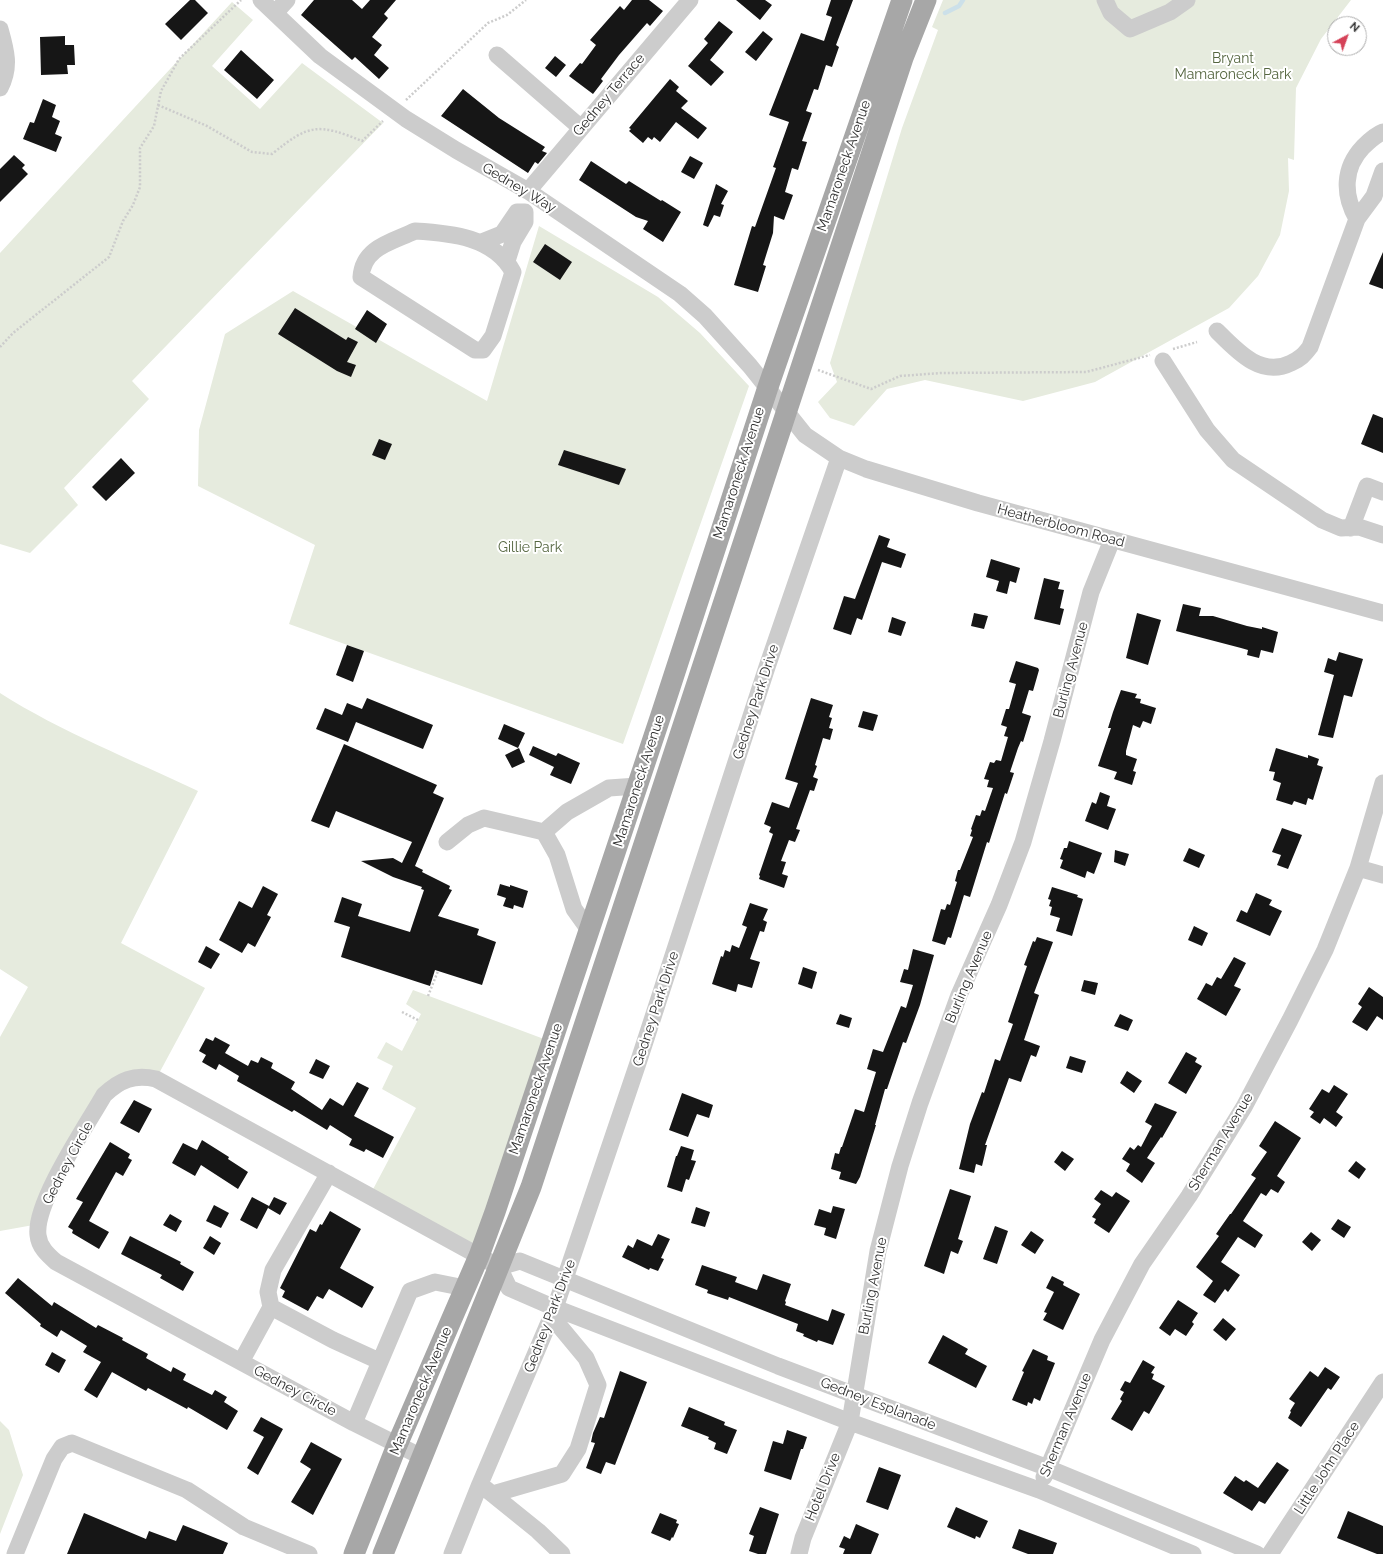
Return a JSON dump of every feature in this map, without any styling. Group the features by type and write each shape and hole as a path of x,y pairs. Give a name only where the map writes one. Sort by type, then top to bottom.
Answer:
{"main road":[{"name":"Mamaroneck Avenue","path":"354,1554 397,1445 479,1256 637,786 768,387 902,0"},
{"name":"Mamaroneck Avenue","path":"383,1554 531,1187 550,1134 903,58 926,0"}],"street":[{"name":"Gedney Way","path":"261,0 320,56 384,103 404,111 456,150 532,194 680,294 705,316 768,387"},
{"path":"275,13 287,0"},
{"name":"Gedney Terrace","path":"525,212 532,194 581,128 690,0"},
{"path":"1105,0 1111,13 1130,29 1170,12 1187,0"},
{"path":"0,29 8,55 4,81 0,88"},
{"path":"497,54 581,128"},
{"path":"1357,219 1348,197 1346,181 1350,165 1367,143 1383,132"},
{"path":"1218,331 1238,353 1266,368 1280,368 1303,356 1310,347 1357,219 1374,196 1383,171"},
{"path":"482,242 502,234 517,212 525,212 525,222 513,242 507,261"},
{"path":"415,231 449,233 482,242 507,261 513,272 493,336 483,350 475,350 362,277 362,266 374,249 415,231"},
{"path":"1161,355 1207,430 1233,460 1322,520 1341,528 1359,527 1383,535"},
{"name":"Heatherbloom Road","path":"768,387 805,435 839,458 866,469 978,503 1383,612"},
{"name":"Gedney Park Drive","path":"452,1554 480,1484 554,1313 642,1052 767,667 839,458"},
{"path":"1351,528 1367,486 1383,492"},
{"name":"Burling Avenue","path":"850,1422 878,1251 900,1166 920,1103 960,995 999,905 1023,842 1052,741 1091,592 1112,540"},
{"name":"Sherman Avenue","path":"1039,1490 1105,1333 1142,1264 1189,1196 1244,1107 1325,950 1358,868 1383,783"},
{"path":"544,832 567,812 609,788 637,786"},
{"path":"447,842 468,824 484,818 544,832 557,855 569,888 574,909 589,930"},
{"path":"1358,868 1383,875"},
{"name":"Gedney Circle","path":"422,1457 354,1423 56,1262 45,1252 38,1234 46,1197 104,1095 122,1081 134,1077 156,1078 479,1256"},
{"path":"241,1362 271,1307 268,1292 272,1270 329,1173"},
{"path":"479,1256 499,1267"},
{"name":"Gedney Esplanade","path":"1193,1554 1039,1490 554,1313 509,1288 499,1267 520,1261 854,1395 1048,1468 1258,1554"},
{"path":"354,1423 410,1291 434,1282 465,1288"},
{"path":"271,1307 333,1340 379,1361"},
{"path":"493,1494 562,1474 578,1449 598,1386 586,1358 554,1313"},
{"name":"Little John Place","path":"1270,1554 1383,1382"},
{"name":"Hotel Drive","path":"799,1554 802,1538 850,1422"},
{"path":"15,1554 54,1459 62,1447 72,1443 187,1490 244,1527 309,1554"},
{"path":"480,1484 538,1531 562,1554"}],"path":[{"path":"0,347 13,333 109,257 123,221 133,205 140,187 140,148 154,126 161,91 179,59 241,0"},
{"path":"404,111 488,23 507,15 526,0"},
{"path":"158,105 207,126 252,152 272,154 291,138 311,129 335,130 362,141 385,119"},
{"path":"803,365 871,389 900,376 934,373 1086,372 1161,355 1197,342"},
{"path":"428,996 438,971"},
{"path":"402,1012 418,1020"}],"green space":[{"name":"Bryant Mamaroneck Park","path":"943,0 1351,0 1339,16 1327,16 1327,31 1321,39 1296,88 1294,160 1288,158 1289,191 1280,235 1258,276 1229,308 1095,382 1023,401 925,380 887,389 854,426 830,418 818,402 837,382 830,363 902,128 938,30 932,27"},
{"path":"232,2 253,20 212,66 260,109 302,63 383,123 132,381 149,399 64,488 78,505 30,553 0,544 0,253"},
{"name":"Gillie Park","path":"539,226 658,297 700,333 749,386 623,744 289,624 315,545 198,486 199,430 225,334 293,291 487,401"},
{"path":"0,693 72,733 198,791 121,943 205,988 156,1079 114,1086 39,1224 0,1231 0,1037 28,987 0,969"},
{"path":"413,990 552,1042 479,1256 370,1195 416,1108 382,1089 393,1066 377,1058 386,1042 402,1051 421,1014 406,1004"},
{"path":"0,1421 9,1430 23,1475 0,1534"}],"building":[{"path":"190,0 195,0 208,13 181,40 165,24"},
{"path":"314,0 352,0 362,9 370,0 396,0 384,14 388,18 372,37 382,45 374,55 389,68 379,79 355,57 352,60 301,15"},
{"path":"632,0 649,0 663,11 650,26 647,23 619,55 601,79 603,81 593,94 569,76 580,63 582,64 596,45 590,40 620,6 624,10"},
{"path":"736,0 765,0 772,5 760,20"},
{"path":"831,0 853,0 836,45 839,47 832,67 826,65 818,90 814,89 806,111 812,113 802,141 807,142 798,170 792,168 785,192 793,195 784,220 774,216 773,233 763,265 766,266 758,292 734,285 752,226 755,227 776,168 773,167 789,122 769,115 801,33 824,41 832,17 826,15"},
{"path":"719,21 733,32 710,60 724,72 711,86 688,66 708,43 704,39"},
{"path":"763,31 773,39 756,61 745,52"},
{"path":"65,36 65,45 74,45 75,65 67,65 68,74 41,75 40,37"},
{"path":"241,50 274,80 257,99 224,70"},
{"path":"555,56 566,65 556,77 545,68"},
{"path":"670,79 679,87 676,91 688,101 681,108 707,128 698,139 676,122 660,142 654,137 652,140 648,137 643,143 629,131 631,129 629,128"},
{"path":"463,89 499,118 545,147 542,151 547,153 538,164 535,162 528,173 441,116"},
{"path":"43,99 56,105 52,117 60,121 55,134 62,137 56,152 23,139 30,122 34,123"},
{"path":"14,155 25,165 22,168 28,174 0,202 0,169"},
{"path":"690,156 703,163 694,179 681,172"},
{"path":"591,161 626,184 629,181 681,212 663,242 643,229 648,221 636,217 579,180"},
{"path":"716,184 728,191 721,204 724,205 720,217 714,215 708,227 703,225"},
{"path":"545,244 572,262 560,280 533,262"},
{"path":"1383,252 1383,289 1369,284"},
{"path":"295,308 346,340 348,337 358,342 347,362 356,365 351,377 337,371 278,334"},
{"path":"367,310 387,324 376,343 355,329"},
{"path":"1373,414 1383,418 1383,453 1361,444"},
{"path":"379,439 392,444 385,460 372,455"},
{"path":"564,450 626,469 619,485 558,465"},
{"path":"121,458 135,473 106,501 92,487"},
{"path":"879,535 890,539 887,547 906,554 901,568 882,562 862,620 857,618 851,635 833,629 844,596 855,599"},
{"path":"991,559 1020,568 1016,583 1010,581 1007,594 996,591 999,581 986,577"},
{"path":"1044,578 1060,582 1058,589 1064,590 1060,608 1064,609 1060,625 1034,619"},
{"path":"1183,604 1201,608 1199,616 1213,616 1247,626 1262,629 1262,627 1278,632 1273,653 1261,650 1259,658 1247,655 1248,650 1176,631"},
{"path":"974,613 988,616 984,629 971,626"},
{"path":"1137,613 1161,620 1148,665 1126,658"},
{"path":"892,617 906,622 901,636 888,632"},
{"path":"347,645 364,651 353,682 336,675"},
{"path":"1339,652 1363,659 1352,697 1344,695 1333,738 1318,735 1334,675 1324,672 1328,658 1336,661"},
{"path":"1016,661 1038,668 1039,670 1033,691 1029,690 1022,713 1031,716 1023,742 1021,741 1010,772 1014,773 1007,794 1005,793 989,843 987,842 970,897 964,895 951,938 948,937 945,945 932,941 941,909 945,910 947,904 950,905 957,882 955,881 958,870 960,870 973,837 970,836 976,815 980,816 982,810 985,811 993,788 987,787 989,780 984,779 990,762 994,763 996,760 1001,761 1008,737 1004,736 1007,727 1001,725 1006,709 1009,709 1016,684 1009,682"},
{"path":"1121,690 1137,694 1135,698 1141,699 1140,703 1156,708 1151,724 1143,721 1140,728 1133,725 1126,751 1126,755 1137,759 1133,771 1136,772 1132,785 1114,779 1117,772 1098,766 1111,728 1108,728"},
{"path":"367,698 433,725 423,749 356,722 348,742 316,729 325,708 342,715 347,703 362,709"},
{"path":"811,698 833,705 829,717 832,718 829,728 833,729 830,740 823,738 813,777 818,779 814,791 810,790 796,829 800,830 795,842 789,840 781,861 786,862 782,874 788,876 784,888 759,879 773,834 769,832 771,827 764,824 772,802 789,808 798,783 785,779"},
{"path":"863,711 878,715 873,731 858,727"},
{"path":"504,724 525,733 518,748 498,739"},
{"path":"344,744 437,785 433,793 444,798 415,866 423,870 422,872 450,886 449,889 452,890 438,916 479,929 477,935 496,942 482,985 435,970 430,986 341,957 350,927 334,922 342,897 362,904 358,916 410,932 424,890 421,889 422,887 393,877 361,861 393,858 402,863 412,842 336,811 329,828 311,821"},
{"path":"533,746 556,756 558,753 580,763 571,784 550,775 554,767 529,755"},
{"path":"519,748 525,762 512,768 505,755"},
{"path":"1276,748 1308,758 1308,755 1319,759 1317,765 1323,767 1313,800 1308,798 1306,805 1294,801 1292,805 1276,800 1281,783 1273,780 1275,772 1269,771"},
{"path":"1100,792 1110,796 1107,806 1116,809 1108,830 1085,821 1092,802 1096,804"},
{"path":"1282,828 1302,835 1288,869 1277,865 1281,855 1272,852"},
{"path":"1069,841 1102,853 1094,874 1087,871 1085,878 1060,868 1063,860 1060,859 1064,848 1067,848"},
{"path":"1189,848 1205,855 1199,868 1183,861"},
{"path":"1115,850 1129,854 1125,866 1114,862"},
{"path":"500,884 510,887 510,885 528,891 523,908 514,905 513,909 503,906 506,898 497,895"},
{"path":"263,886 278,894 267,915 271,917 255,947 248,943 242,953 219,940 239,901 252,908"},
{"path":"1052,887 1078,895 1077,897 1083,899 1072,936 1056,931 1060,918 1050,915 1052,907 1049,906 1051,900 1048,899"},
{"path":"1256,893 1272,900 1269,905 1282,911 1270,936 1236,921 1241,910 1247,913"},
{"path":"750,903 768,909 763,920 767,922 764,932 760,931 750,959 760,962 752,988 738,984 736,992 712,984 721,956 723,957 725,950 730,952 732,945 739,948 747,927 742,925"},
{"path":"1194,926 1208,933 1202,946 1188,940"},
{"path":"1037,937 1053,942 1034,993 1039,995 1024,1040 1040,1046 1036,1057 1031,1055 1021,1082 1009,1078 985,1145 987,1145 982,1166 976,1164 974,1173 959,1169 970,1124 982,1092 984,1093 995,1059 1000,1061 1013,1024 1008,1022 1027,966 1024,965 1033,941 1035,942"},
{"path":"206,946 220,954 211,969 198,962"},
{"path":"913,949 934,955 920,1005 906,1043 903,1042 887,1089 885,1089 876,1125 860,1177 856,1184 839,1179 841,1172 831,1169 835,1153 839,1154 855,1109 864,1112 876,1072 867,1069 873,1049 883,1052 901,1006 906,1008 913,985 900,982 904,969 908,970"},
{"path":"1234,957 1246,963 1234,986 1241,989 1226,1016 1197,999 1206,983 1212,986 1217,977 1221,979"},
{"path":"803,967 817,972 812,989 798,984"},
{"path":"1084,980 1098,983 1095,995 1081,991"},
{"path":"1369,987 1383,997 1383,1020 1377,1016 1367,1031 1352,1022 1362,1007 1358,1004"},
{"path":"840,1014 852,1018 849,1028 836,1024"},
{"path":"1120,1014 1133,1020 1128,1031 1114,1026"},
{"path":"215,1037 230,1045 225,1053 248,1066 251,1060 258,1063 261,1057 273,1063 271,1068 295,1082 291,1089 322,1110 330,1098 343,1106 357,1082 369,1088 354,1116 394,1137 383,1158 366,1149 364,1152 349,1145 352,1139 330,1125 327,1130 294,1110 292,1112 237,1081 239,1076 219,1064 216,1070 202,1062 206,1055 199,1051 206,1038 213,1041"},
{"path":"1186,1052 1197,1058 1195,1062 1202,1066 1186,1094 1168,1083"},
{"path":"1070,1056 1086,1061 1082,1073 1066,1068"},
{"path":"316,1059 330,1066 323,1079 309,1073"},
{"path":"1127,1071 1142,1081 1134,1093 1120,1083"},
{"path":"1334,1085 1348,1094 1336,1112 1343,1117 1336,1127 1324,1118 1320,1124 1310,1117 1314,1112 1309,1109 1322,1089 1329,1093"},
{"path":"682,1093 713,1105 709,1118 697,1114 688,1137 669,1130"},
{"path":"134,1100 152,1109 139,1133 120,1123"},
{"path":"1155,1103 1177,1112 1162,1138 1161,1137 1147,1158 1155,1163 1142,1183 1126,1171 1130,1164 1122,1159 1130,1147 1134,1150 1138,1145 1141,1147 1152,1126 1145,1122"},
{"path":"1275,1121 1301,1138 1277,1176 1285,1182 1278,1193 1271,1189 1266,1196 1261,1193 1243,1221 1263,1235 1255,1248 1238,1237 1221,1262 1240,1275 1228,1292 1225,1289 1215,1303 1203,1295 1213,1281 1196,1267 1219,1236 1216,1234 1256,1178 1251,1175 1267,1152 1259,1146"},
{"path":"202,1140 229,1157 228,1159 248,1172 238,1189 201,1165 195,1176 172,1163 183,1143 197,1150"},
{"path":"110,1142 130,1154 128,1158 132,1160 123,1176 116,1172 89,1221 109,1232 99,1249 72,1233 73,1230 68,1227 83,1202 76,1199"},
{"path":"681,1146 694,1150 691,1160 696,1161 689,1180 686,1179 682,1192 667,1187 676,1156"},
{"path":"1062,1151 1074,1159 1065,1171 1054,1162"},
{"path":"1356,1161 1366,1169 1359,1179 1348,1171"},
{"path":"950,1189 971,1196 958,1239 963,1241 958,1254 951,1251 944,1274 924,1266"},
{"path":"1101,1190 1112,1197 1116,1192 1130,1201 1109,1233 1094,1223 1096,1219 1092,1217 1101,1204 1094,1199"},
{"path":"252,1197 269,1206 257,1229 240,1220"},
{"path":"274,1197 287,1203 280,1215 268,1208"},
{"path":"214,1205 229,1213 221,1228 206,1221"},
{"path":"833,1206 845,1209 836,1239 824,1235 826,1228 814,1225 819,1209 831,1213"},
{"path":"696,1207 710,1212 705,1227 691,1223"},
{"path":"330,1211 361,1229 340,1268 374,1287 362,1308 329,1289 323,1299 317,1296 308,1311 282,1297 285,1291 280,1288 310,1229 316,1232"},
{"path":"170,1214 182,1221 176,1232 163,1225"},
{"path":"1338,1219 1351,1227 1344,1238 1331,1229"},
{"path":"995,1226 1008,1231 997,1264 983,1259"},
{"path":"1031,1231 1044,1240 1035,1254 1021,1245"},
{"path":"1311,1232 1321,1240 1312,1251 1302,1242"},
{"path":"658,1234 670,1239 661,1258 664,1259 658,1271 650,1268 649,1270 622,1257 628,1245 633,1248 637,1239 652,1246"},
{"path":"130,1236 181,1262 180,1264 194,1272 183,1291 160,1278 162,1275 121,1254"},
{"path":"210,1236 221,1243 214,1255 203,1248"},
{"path":"702,1265 737,1277 735,1282 757,1290 763,1274 791,1284 785,1305 828,1321 832,1309 845,1314 833,1345 818,1340 817,1342 803,1336 804,1334 796,1331 798,1324 729,1297 728,1300 707,1293 708,1290 695,1285"},
{"path":"1052,1276 1064,1282 1063,1285 1080,1294 1063,1330 1043,1320 1047,1313 1044,1312 1054,1292 1046,1288"},
{"path":"18,1278 52,1306 54,1302 96,1328 98,1325 123,1338 122,1340 148,1354 146,1358 171,1372 173,1367 186,1374 183,1380 212,1395 215,1390 227,1397 224,1402 238,1411 227,1430 188,1407 187,1409 148,1388 146,1391 112,1372 97,1398 84,1390 101,1362 83,1352 87,1346 61,1330 57,1337 40,1326 41,1324 5,1293"},
{"path":"1178,1300 1198,1313 1192,1322 1194,1324 1186,1336 1175,1329 1170,1336 1159,1328"},
{"path":"1223,1318 1236,1329 1226,1341 1213,1330"},
{"path":"943,1335 968,1349 965,1354 987,1366 976,1388 928,1363"},
{"path":"1033,1349 1048,1356 1047,1360 1055,1363 1040,1401 1034,1398 1032,1404 1028,1402 1027,1406 1012,1400 1024,1372 1022,1371"},
{"path":"52,1352 66,1360 59,1373 45,1365"},
{"path":"1143,1360 1155,1367 1151,1373 1154,1374 1152,1379 1165,1386 1149,1414 1144,1411 1132,1431 1111,1419 1122,1401 1120,1399 1124,1392 1120,1390 1125,1381 1130,1383"},
{"path":"1325,1367 1340,1377 1331,1390 1328,1388 1301,1427 1288,1418 1295,1403 1289,1399 1310,1371 1318,1377"},
{"path":"620,1371 647,1382 615,1465 606,1462 601,1474 586,1468 595,1443 591,1442 593,1433 600,1417 604,1418"},
{"path":"689,1407 725,1422 724,1425 737,1430 727,1454 714,1449 716,1443 708,1439 709,1437 681,1426"},
{"path":"261,1417 283,1429 258,1475 247,1468 264,1437 253,1431"},
{"path":"787,1430 807,1437 803,1449 801,1449 791,1480 764,1471 773,1441 783,1444"},
{"path":"311,1442 342,1459 313,1515 291,1502 311,1469 300,1462"},
{"path":"1277,1462 1289,1470 1265,1504 1259,1501 1252,1511 1223,1493 1235,1476 1244,1482 1246,1480 1258,1488"},
{"path":"879,1467 901,1475 888,1510 866,1502"},
{"path":"760,1507 779,1514 766,1554 758,1554 749,1551 754,1536 749,1534"},
{"path":"956,1507 988,1521 980,1538 976,1536 975,1539 947,1527"},
{"path":"1348,1511 1383,1526 1383,1554 1377,1554 1337,1538"},
{"path":"84,1513 146,1539 149,1531 176,1541 183,1525 228,1543 223,1554 67,1554"},
{"path":"660,1513 677,1520 676,1523 679,1524 673,1538 672,1537 670,1541 651,1533"},
{"path":"856,1524 879,1534 871,1554 843,1554 845,1549 839,1547 844,1536 850,1539"},
{"path":"1019,1529 1057,1543 1053,1554 1028,1554 1012,1548"}],"waterway":[{"path":"945,13 959,6 963,0"}]}
